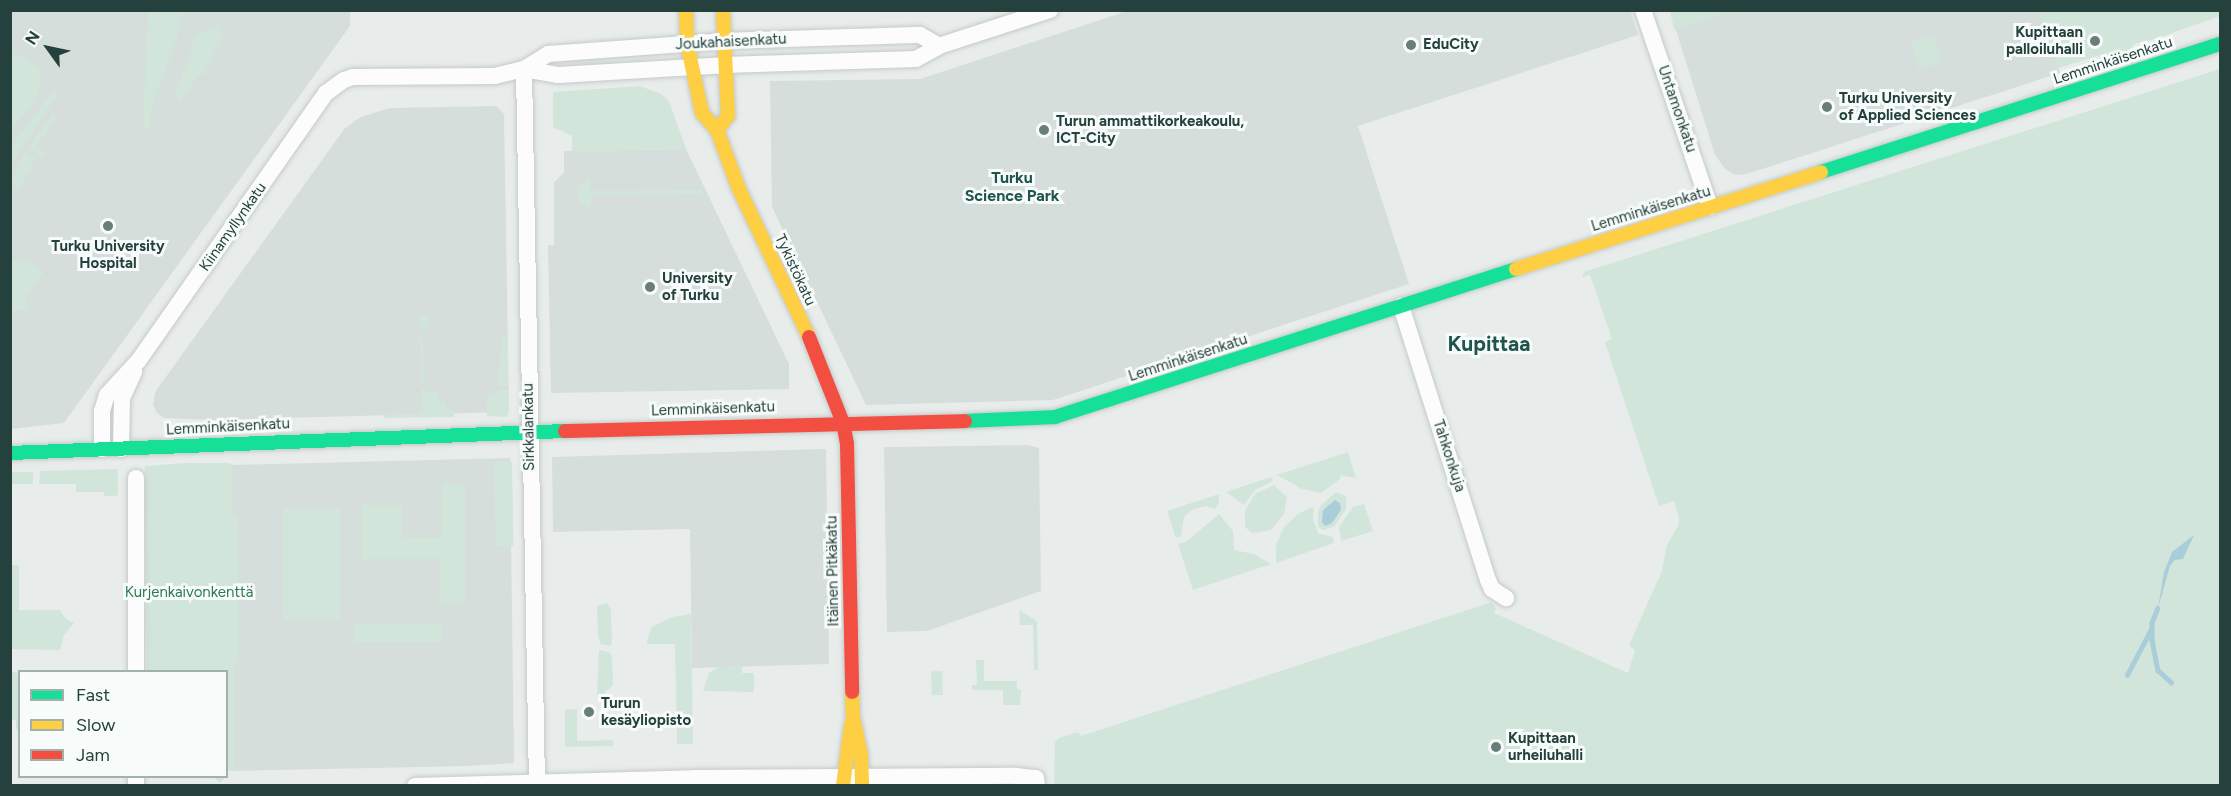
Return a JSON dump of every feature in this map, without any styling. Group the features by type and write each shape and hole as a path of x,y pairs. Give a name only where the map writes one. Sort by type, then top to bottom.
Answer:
{"street":[{"name":"Tykistökatu","path":"686,10 687,43 702,114 717,130 739,189 808,335 843,423"},
{"path":"717,130 728,116 723,10"},
{"name":"Joukahaisenkatu","path":"524,69 548,75 724,65 916,59 939,46 1050,10"},
{"name":"Untamonkatu","path":"1643,10 1710,207"},
{"name":"Joukahaisenkatu","path":"326,93 353,77 495,76 524,69 548,54 687,43 920,35 939,46"},
{"name":"Lemminkäisenkatu","path":"121,449 529,432 1055,417 2220,44"},
{"name":"Sirkkalankatu","path":"524,69 537,784"},
{"name":"Kiinamyllynkatu","path":"102,449 102,411 107,395 139,360 326,93"},
{"name":"Tahkonkuja","path":"1401,306 1488,580 1492,589 1506,598"},
{"name":"Kiinamyllynkatu","path":"121,449 122,398 139,360"},
{"name":"Itäinen Pitkäkatu","path":"843,423 847,444 853,717 843,781"},
{"path":"10,453 121,449"},
{"path":"136,478 136,670"},
{"name":"Itäinen Pitkäkatu","path":"853,717 861,754 862,782"},
{"path":"415,786 843,781 1036,782"}],"shaded area":[{"path":"1130,10 1630,10 1638,35 1358,126 1409,284 1053,400 866,405 772,207 770,81 920,79"},
{"name":"Turku University Hospital","path":"10,11 350,11 350,26 64,423 11,429"},
{"name":"Turku University of Applied Sciences","path":"1670,11 2039,11 2060,73 1747,174 1735,175 1725,169 1715,155"},
{"path":"496,106 504,114 509,412 210,420 164,418 157,413 153,405 155,392 345,128 361,117 390,108"},
{"name":"University of Turku","path":"686,149 789,364 789,389 551,393 548,245 554,245 554,182 564,173 564,151"},
{"path":"1028,445 1039,448 1041,591 927,631 887,632 884,447"},
{"path":"826,449 829,664 692,668 690,529 553,532 552,457"},
{"path":"510,458 514,763 230,771 231,465"}],"green space":[{"path":"1670,10 1734,10 1734,11 1674,30"},
{"name":"Kupittaan palloiluhalli","path":"2220,10 2220,16 2134,44 2130,50 2103,59 2097,56 2058,68 2039,11"},
{"path":"148,11 183,11 176,42 153,102 148,131 143,127"},
{"path":"223,23 219,32 224,35 205,72 203,75 199,74 181,101 174,94 190,58 194,36"},
{"path":"1934,35 1943,62 1919,69 1910,43"},
{"path":"11,53 28,60 38,68 41,85 33,104 11,129"},
{"path":"2220,69 2220,785 1054,786 1055,742 1059,738 1078,732 1081,736 1492,602 1496,609 1494,613 1628,673 1635,650 1629,645 1662,571 1667,545 1679,524 1679,518 1674,501 1659,506 1605,342 1612,339 1590,275 1582,277 1584,272"},
{"path":"640,86 661,94 669,101 686,149 572,151 572,136 553,127 553,92"},
{"path":"53,91 58,94 11,165 11,147"},
{"path":"53,114 57,117 36,146 46,153 42,158 28,148"},
{"path":"25,152 35,158 30,165 32,169 16,192 12,176"},
{"path":"591,179 591,191 704,190 701,194 591,196 591,207 586,207 580,202 577,191 581,183"},
{"path":"11,260 29,261 44,272 27,296 27,310 11,310"},
{"path":"420,315 429,315 428,326 421,328 425,374 424,381 421,382"},
{"path":"502,336 508,336 508,386 501,387 498,383"},
{"path":"421,389 425,389 426,394 437,390 439,402 446,402 446,411 454,411 454,417 384,418 384,415 421,414"},
{"path":"508,390 508,415 505,417 487,416 487,394 497,395 498,391"},
{"path":"1348,452 1356,478 1340,475 1340,479 1321,493 1302,489 1277,475"},
{"path":"494,461 512,461 513,546 495,546"},
{"name":"Kurjenkaivonkenttä","path":"186,463 230,463 231,465 232,515 238,516 239,662 235,662 235,770 228,771 228,670 147,670 145,466"},
{"path":"118,469 118,495 114,496 105,496 103,492 76,492 76,484 39,484 40,471"},
{"path":"11,472 33,472 33,484 13,484 11,488"},
{"path":"1271,477 1273,481 1255,490 1244,505 1226,492"},
{"path":"442,484 465,484 465,605 440,605 440,559 361,559 362,505 402,505 403,538 441,538"},
{"path":"1274,485 1287,497 1284,514 1271,530 1252,533 1245,527 1245,511 1255,494"},
{"path":"1336,492 1346,496 1346,509 1334,527 1322,530 1318,526 1318,512 1321,505"},
{"path":"1219,494 1219,502 1215,509 1206,506 1191,510 1184,517 1181,536 1176,538 1167,511"},
{"path":"1364,504 1373,531 1341,541 1339,527 1353,507"},
{"path":"1314,508 1313,519 1318,533 1333,537 1334,543 1276,563 1276,545 1284,527 1298,514"},
{"path":"283,509 340,509 340,619 283,619"},
{"path":"1219,514 1233,531 1234,550 1254,554 1271,564 1193,590 1178,544 1186,542"},
{"path":"10,546 12,565 19,565 19,610 60,610 65,618 74,623 64,635 60,650 11,649"},
{"path":"607,603 611,610 612,643 610,646 601,644 598,635 597,606"},
{"path":"1019,610 1037,621 1038,670 1034,670 1033,625 1020,625"},
{"path":"691,614 693,744 677,744 675,644 647,644 652,627 672,617"},
{"path":"354,624 443,624 443,642 354,642"},
{"path":"599,650 609,652 612,656 613,685 602,695 597,695"},
{"path":"976,660 984,660 984,681 1017,681 1017,689 1021,690 1020,705 1003,705 1003,690 972,690 972,685 977,685"},
{"path":"718,667 742,667 742,673 754,673 754,692 703,691 709,673"},
{"path":"931,671 942,671 943,695 932,695"},
{"path":"11,672 18,673 18,729 16,729 16,720 11,720"},
{"path":"577,709 577,741 613,740 613,746 565,747 565,710"}],"water":[{"path":"1335,500 1340,503 1341,510 1332,523 1325,526 1322,522 1323,510"},
{"path":"2194,535 2183,559 2175,560 2170,566 2158,608 2164,572 2172,552"}],"waterway":[{"path":"2158,608 2152,623 2152,640 2158,670 2171,682"},
{"path":"2127,675 2150,631"}],"traffic: fast":[{"path":"1821,172 2220,44"},
{"path":"965,421 1055,417 1516,269"},
{"path":"10,453 565,431"}],"traffic: slow":[{"path":"686,10 687,43 702,113 717,130 739,189 809,337"},
{"path":"717,130 728,116 723,10"},
{"path":"1516,269 1821,172"},
{"path":"852,692 853,717 861,754 862,786"},
{"path":"843,786 851,725"}],"traffic: jam":[{"path":"809,337 843,423 847,444 852,692"},
{"path":"565,431 965,421"}],"place":[{"name":"Kupittaan palloiluhalli","path":"2095,41"},
{"name":"EduCity","path":"1411,45"},
{"name":"Turku University of Applied Sciences","path":"1827,107"},
{"name":"Turun ammattikorkeakoulu, ICT-City","path":"1044,130"},
{"name":"Turku University Hospital","path":"108,226"},
{"name":"University of Turku","path":"650,287"},
{"name":"Turun kesäyliopisto","path":"589,712"},
{"name":"Kupittaan urheiluhalli","path":"1496,747"}],"district":[{"name":"Turku Science Park","path":"1012,187"},
{"name":"Kupittaa","path":"1489,344"}]}
